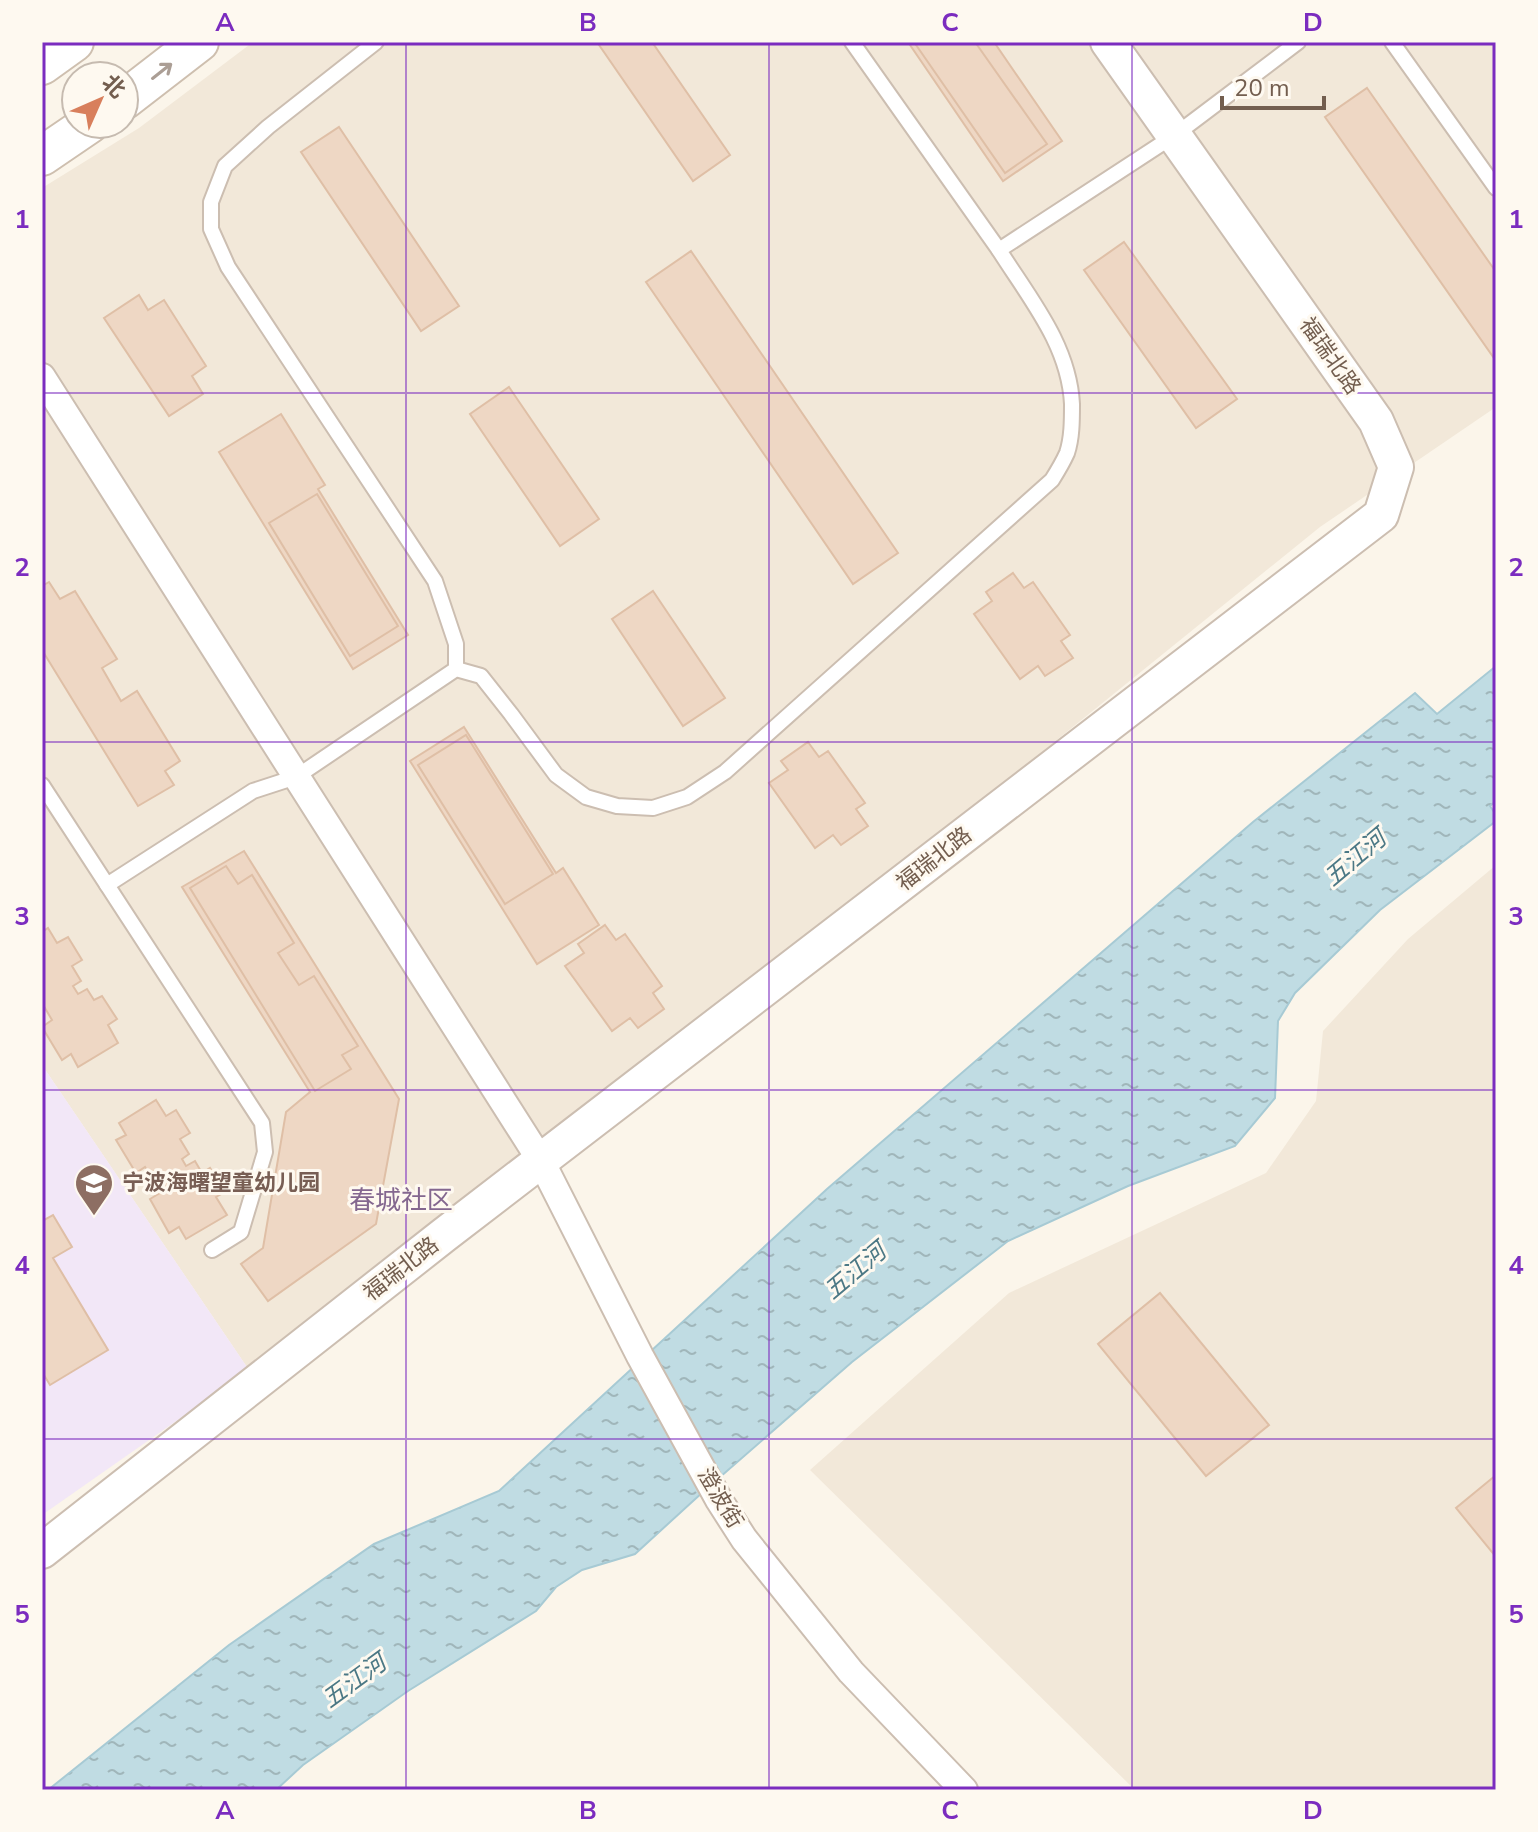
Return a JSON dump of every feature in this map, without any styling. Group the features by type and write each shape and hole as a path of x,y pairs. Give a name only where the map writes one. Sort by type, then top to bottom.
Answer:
{"main road":[{"path":"42,65 74,42"},
{"path":"140,88 199,42"},
{"path":"42,156 66,140"}],"street":[{"name":"福瑞北路","path":"42,1551 541,1161 1381,515 1396,467 1376,421 1108,42"},
{"name":"澄波街","path":"42,377 541,1161 640,1356 719,1500 744,1539 851,1672 964,1790"}],"lane":[{"path":"376,42 268,127 225,166 211,202 211,229 228,267 435,581 456,644 456,669"},
{"path":"107,885 253,791 296,777 456,669 481,676 556,775 586,797 617,806 653,808 687,797 725,772 1052,480 1067,453 1073,421 1071,385 1063,358 1047,324 999,250 852,42"},
{"path":"999,250 1175,135 1298,42"},
{"path":"1392,42 1496,188"},
{"path":"42,785 262,1123 265,1152 241,1232 212,1250"}],"shaded area":[{"path":"253,42 1496,42 1496,407 1320,527 791,955 249,1370 42,1065 42,188 120,140 140,140 140,127"},
{"path":"1496,865 1496,1790 1135,1790 810,1470 1009,1293 1266,1173 1316,1101 1323,1031 1408,939"},
{"name":"宁波海曙望童幼儿园","path":"42,1065 249,1370 42,1515"}],"water":[{"name":"五江河","path":"1496,666 1496,801 1490,806 1496,821 1380,910 1295,993 1278,1021 1275,1098 1235,1146 1128,1186 1008,1241 852,1362 635,1554 582,1570 556,1587 536,1611 408,1691 303,1765 276,1790 48,1790 229,1645 374,1544 499,1491 827,1189 1253,822 1415,693 1437,714"}],"building":[{"path":"597,42 652,42 730,155 693,181"},
{"path":"908,42 994,42 1062,141 1003,181"},
{"path":"914,42 975,42 1047,144 1005,173"},
{"path":"1367,88 1496,272 1496,361 1325,117"},
{"path":"339,127 459,306 421,331 301,152"},
{"path":"1124,242 1237,399 1196,428 1084,270"},
{"path":"691,251 898,553 853,584 646,282"},
{"path":"139,295 148,310 164,300 206,366 192,376 203,394 169,416 104,318"},
{"path":"509,387 599,519 560,546 470,414"},
{"path":"281,414 325,485 318,489 408,635 353,669 219,452"},
{"path":"317,494 398,626 350,656 269,523"},
{"path":"1013,573 1024,588 1033,582 1070,635 1061,641 1073,658 1045,676 1038,666 1020,679 974,614 992,601 986,592"},
{"path":"49,582 60,599 75,591 117,659 102,668 121,701 137,691 180,761 165,771 174,785 138,806 42,650 42,586"},
{"path":"653,591 725,698 683,726 612,619"},
{"path":"464,727 556,873 563,868 599,925 537,964 410,761"},
{"path":"466,735 553,874 505,904 418,765"},
{"path":"808,742 819,757 828,751 865,803 856,809 868,826 841,845 833,835 815,848 769,783 788,770 781,761"},
{"path":"244,851 399,1099 376,1224 268,1301 241,1264 263,1248 286,1112 310,1092 182,887"},
{"path":"226,866 238,884 252,875 294,943 278,953 299,985 314,976 358,1046 342,1055 351,1069 315,1091 190,888"},
{"path":"605,925 616,940 625,934 662,986 653,993 664,1009 638,1028 630,1018 612,1031 565,966 584,953 578,944"},
{"path":"48,928 57,943 68,937 82,960 72,966 81,981 73,986 78,994 87,989 94,1000 102,996 117,1019 108,1025 118,1043 78,1067 71,1054 62,1060 42,1027 52,1020 42,1003 42,932"},
{"path":"156,1100 166,1116 176,1110 190,1133 180,1139 189,1154 182,1159 186,1166 195,1161 202,1173 210,1168 225,1192 216,1197 227,1215 186,1239 179,1227 169,1233 150,1199 160,1193 145,1167 136,1173 116,1140 126,1135 119,1123"},
{"path":"53,1215 72,1247 53,1258 108,1350 50,1385 42,1372 42,1221"},
{"path":"1160,1293 1269,1425 1206,1476 1098,1344"},
{"path":"1496,1475 1496,1557 1456,1508"}],"place":[{"name":"宁波海曙望童幼儿园","path":"94,1217"}],"district":[{"name":"春城社区","path":"401,1200"}]}
